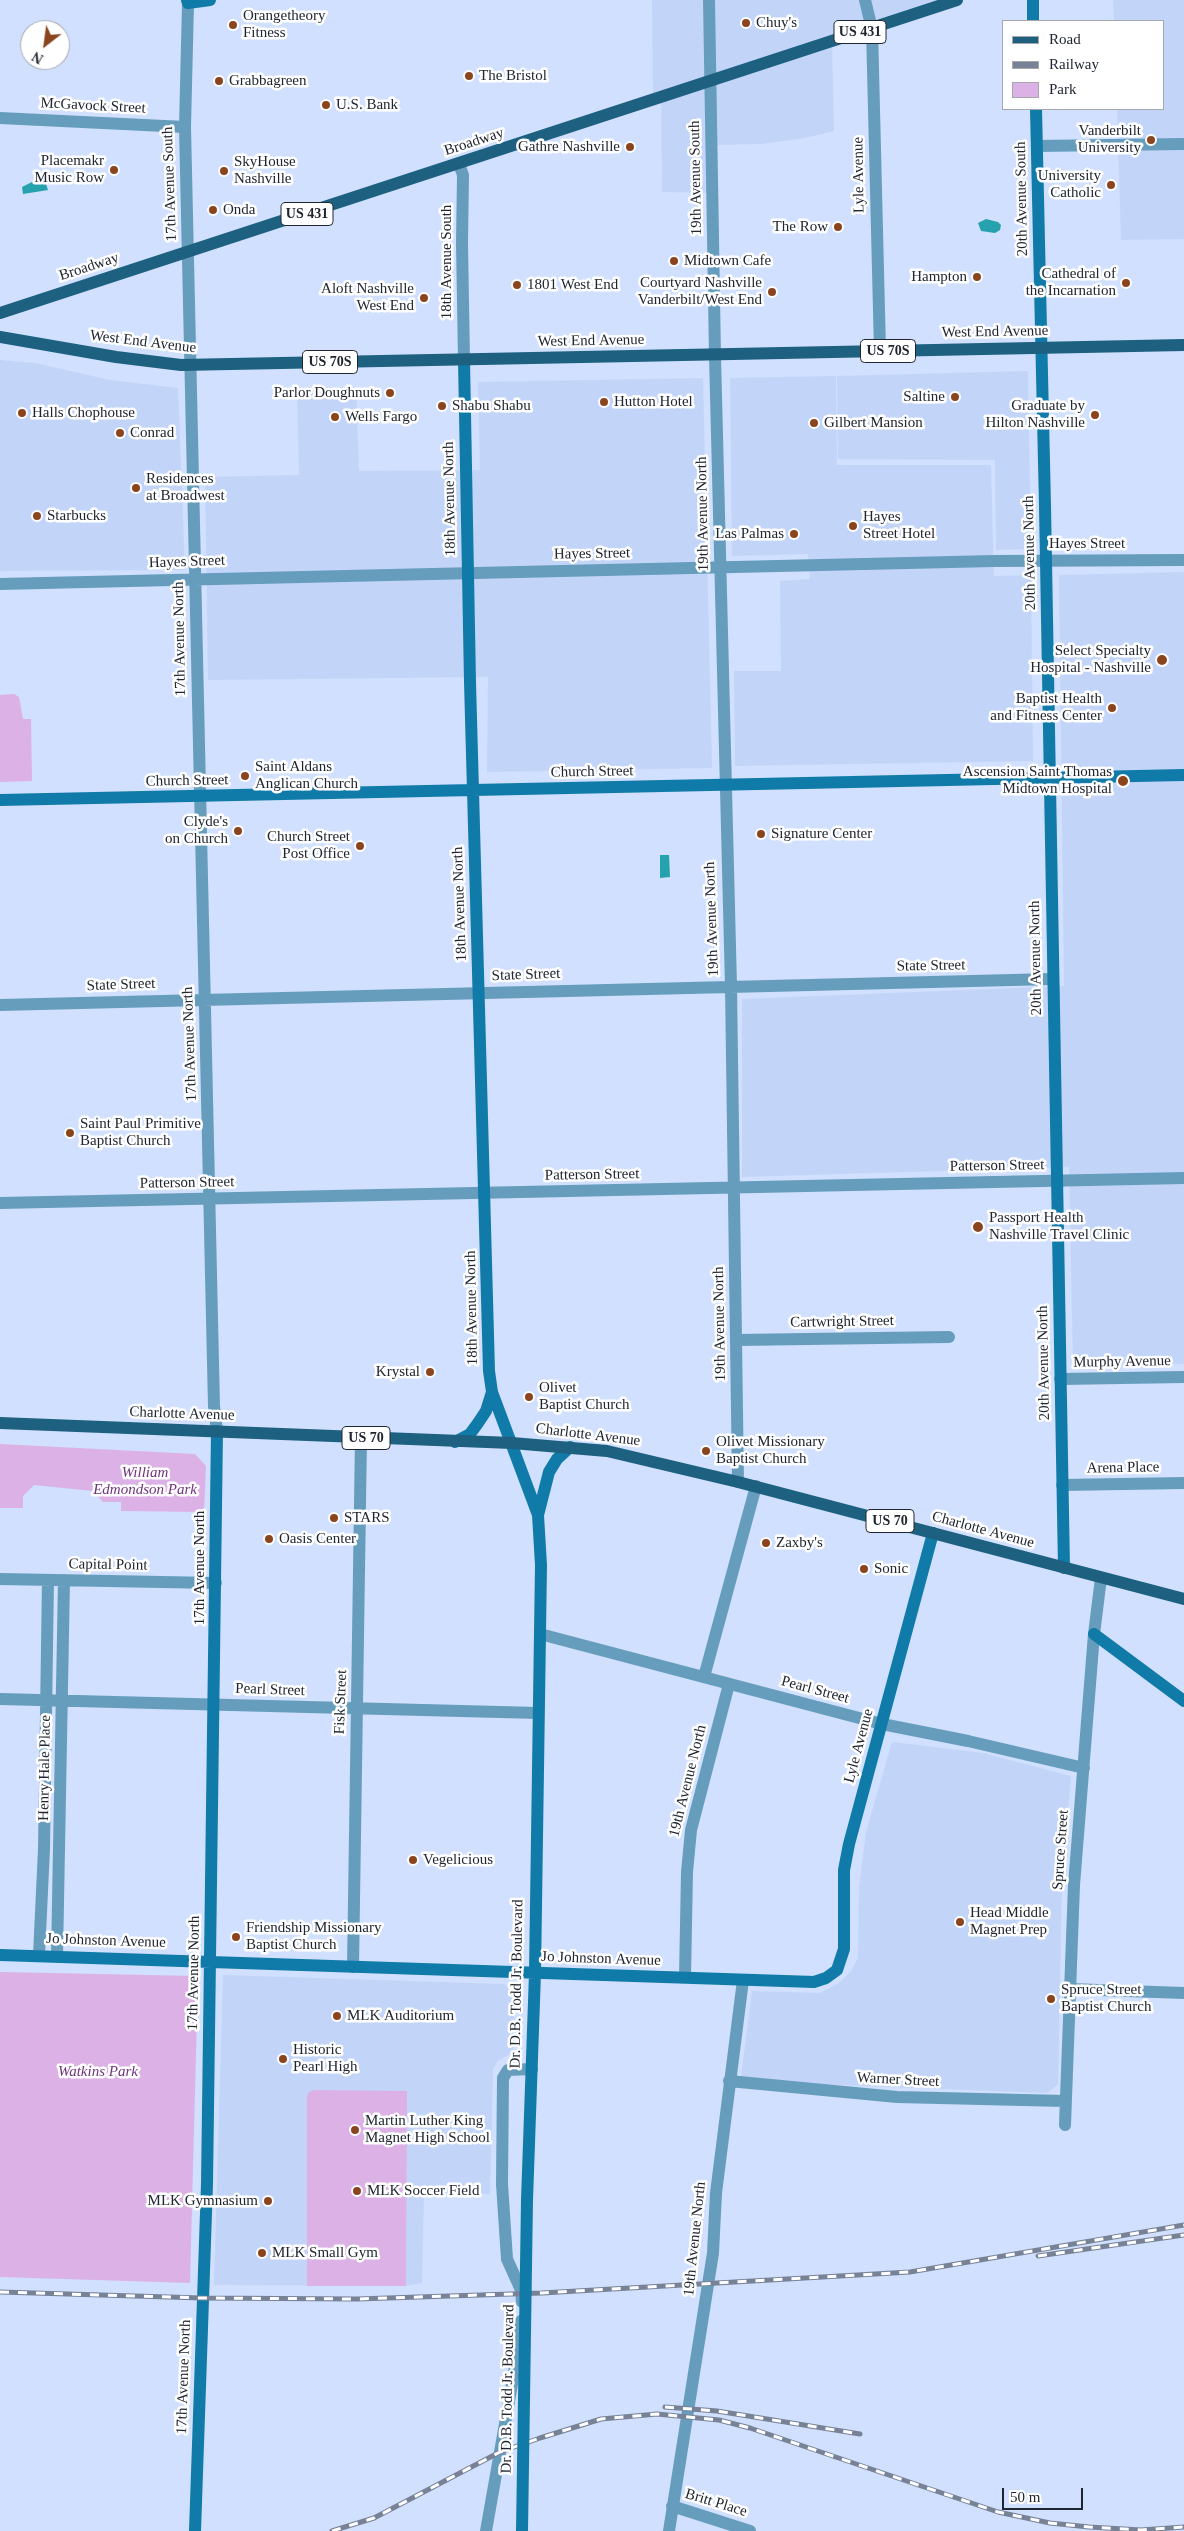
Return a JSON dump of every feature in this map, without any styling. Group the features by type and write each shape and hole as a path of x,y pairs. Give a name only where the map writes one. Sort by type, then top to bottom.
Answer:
{"main road":[{"path":"188,1 210,0"},
{"name":"Broadway","path":"0,313 957,0"},
{"path":"1033,0 1033,20"},
{"name":"20th Avenue South","path":"1036,110 1042,348"},
{"name":"West End Avenue","path":"0,337 116,357 191,365 715,356 1184,345"},
{"name":"20th Avenue North","path":"1042,348 1064,1568"},
{"name":"18th Avenue North","path":"464,360 473,791 492,1392 512,1443"},
{"name":"Church Street","path":"0,800 1184,775"},
{"path":"455,1442 470,1434 478,1424 486,1411 492,1392"},
{"name":"Charlotte Avenue","path":"0,1423 512,1443 570,1447 644,1458 1184,1599"},
{"name":"17th Avenue North","path":"195,2528 207,2184 215,1704 217,1432"},
{"name":"Dr. D.B. Todd Jr. Boulevard","path":"512,1443 538,1515 541,1565 535,1973 527,2200 522,2531"},
{"path":"538,1515 549,1472 556,1459 570,1447"},
{"name":"Lyle Avenue","path":"837,1970 844,1948 844,1870 933,1533"},
{"path":"1094,1634 1184,1701"},
{"name":"Jo Johnston Avenue","path":"0,1955 814,1982 826,1978 837,1970"}],"street":[{"name":"19th Avenue South","path":"709,0 715,356"},
{"name":"Lyle Avenue","path":"865,0 872,28 880,351"},
{"name":"17th Avenue South","path":"188,1 184,127 191,365"},
{"name":"McGavock Street","path":"0,118 184,127"},
{"path":"1036,146 1184,144"},
{"name":"18th Avenue South","path":"459,164 463,174 464,360"},
{"name":"19th Avenue North","path":"715,356 724,785 731,986 732,1188 737,1340 738,1482"},
{"name":"17th Avenue North","path":"191,365 199,797 214,1406 217,1432"},
{"name":"Hayes Street","path":"0,584 196,578 1046,560 1184,560"},
{"name":"State Street","path":"0,1005 1053,979"},
{"name":"Patterson Street","path":"0,1204 1184,1178"},
{"name":"Cartwright Street","path":"737,1340 949,1337"},
{"name":"Murphy Avenue","path":"1060,1379 1184,1377"},
{"name":"Fisk Street","path":"353,1967 361,1438"},
{"name":"Arena Place","path":"1062,1485 1184,1483"},
{"path":"704,1677 756,1486"},
{"name":"Spruce Street","path":"1065,2125 1074,1885 1094,1634 1101,1578"},
{"name":"Capital Point","path":"0,1579 216,1583"},
{"name":"Henry Hale Place","path":"39,1955 44,1849 48,1580"},
{"name":"Henry Hale Place","path":"57,1956 64,1580"},
{"name":"Pearl Street","path":"540,1634 882,1724 972,1742 1084,1768"},
{"name":"19th Avenue North","path":"686,1977 687,1872 690,1838 729,1684"},
{"name":"Pearl Street","path":"0,1699 538,1713"},
{"name":"19th Avenue North","path":"669,2531 714,2253 716,2193 743,1980"},
{"path":"1070,1989 1184,1993"},
{"path":"486,2531 514,2373 522,2310 521,2290 507,2259 502,2184 503,2078 508,2070 532,2069"},
{"name":"Warner Street","path":"729,2081 897,2098 1065,2101"},
{"name":"Britt Place","path":"672,2506 750,2531"}],"shaded area":[{"path":"652,0 957,0 832,41 834,131 806,138 761,144 712,145 713,193 662,192 661,97 653,99"},
{"name":"Vanderbilt University","path":"1113,0 1184,0 1184,239 1121,240 1117,110 1164,110 1164,20 1114,20"},
{"path":"44,178 48,190 23,194 22,187"},
{"path":"986,219 998,222 1001,225 1000,230 995,233 981,231 978,223"},
{"path":"0,360 35,363 110,380 178,388 185,570 0,571"},
{"path":"1028,371 1031,549 996,550 995,460 838,459 837,376"},
{"path":"836,376 837,465 991,465 994,576 1031,575 1033,761 735,766 734,671 781,671 780,581 810,579 808,554 732,556 730,378"},
{"path":"703,378 712,768 487,772 488,677 208,680 205,477 299,475 297,387 356,387 359,471 480,470 478,382"},
{"name":"Ascension Saint Thomas Midtown Hospital","path":"1184,572 1184,1364 1073,1366 1069,1167 742,1177 742,999 1064,986 1059,575"},
{"path":"660,855 669,855 670,877 660,878"},
{"name":"Head Middle Magnet Prep","path":"892,1742 983,1753 1071,1776 1062,1882 1058,2084 1047,2093 813,2084 741,2076 752,1991 820,1993 839,1983 851,1971 858,1958 859,1887 866,1832"},
{"name":"Martin Luther King Magnet High School","path":"223,1975 504,1984 514,1994 513,2052 498,2061 493,2069 490,2194 424,2192 422,2283 406,2286 214,2285"}],"green space":[{"path":"14,694 19,697 23,719 31,719 32,781 0,782 0,695"},
{"name":"William Edmondson Park","path":"0,1444 195,1454 206,1466 204,1512 121,1511 121,1502 103,1502 93,1491 34,1485 23,1496 23,1508 0,1508"},
{"name":"Watkins Park","path":"0,1972 198,1976 190,2283 0,2277"},
{"name":"MLK Soccer Field","path":"314,2090 407,2091 406,2286 307,2286 307,2096 309,2092"}],"railway":[{"path":"0,2292 202,2298 357,2299 542,2293 910,2272 1184,2225"},
{"path":"1038,2256 1184,2235"},
{"path":"665,2407 717,2411 860,2434"},
{"path":"332,2531 374,2518 500,2452 601,2419 657,2414 719,2420 750,2428 998,2512 1050,2523 1089,2527 1141,2530 1184,2527"}],"place":[{"name":"Chuy's","path":"746,23"},
{"name":"Orangetheory Fitness","path":"233,25"},
{"name":"The Bristol","path":"469,76"},
{"name":"Grabbagreen","path":"219,81"},
{"name":"U.S. Bank","path":"326,105"},
{"name":"Vanderbilt University","path":"1151,140"},
{"name":"Gathre Nashville","path":"630,147"},
{"name":"Placemakr Music Row","path":"114,170"},
{"name":"SkyHouse Nashville","path":"224,171"},
{"name":"University Catholic","path":"1111,185"},
{"name":"Onda","path":"213,210"},
{"name":"The Row","path":"838,227"},
{"name":"Midtown Cafe","path":"674,261"},
{"name":"Hampton","path":"977,277"},
{"name":"Cathedral of the Incarnation","path":"1126,283"},
{"name":"1801 West End","path":"517,285"},
{"name":"Courtyard Nashville Vanderbilt/West End","path":"772,292"},
{"name":"Aloft Nashville West End","path":"424,298"},
{"name":"Parlor Doughnuts","path":"390,393"},
{"name":"Saltine","path":"955,397"},
{"name":"Hutton Hotel","path":"604,402"},
{"name":"Shabu Shabu","path":"442,406"},
{"name":"Halls Chophouse","path":"22,413"},
{"name":"Graduate by Hilton Nashville","path":"1095,415"},
{"name":"Wells Fargo","path":"335,417"},
{"name":"Gilbert Mansion","path":"814,423"},
{"name":"Conrad","path":"120,433"},
{"name":"Residences at Broadwest","path":"136,488"},
{"name":"Starbucks","path":"37,516"},
{"name":"Hayes Street Hotel","path":"853,526"},
{"name":"Las Palmas","path":"794,534"},
{"name":"Select Specialty Hospital - Nashville","path":"1162,660"},
{"name":"Baptist Health and Fitness Center","path":"1112,708"},
{"name":"Saint Aldans Anglican Church","path":"245,776"},
{"name":"Ascension Saint Thomas Midtown Hospital","path":"1123,781"},
{"name":"Clyde's on Church","path":"238,831"},
{"name":"Signature Center","path":"761,834"},
{"name":"Church Street Post Office","path":"360,846"},
{"name":"Saint Paul Primitive Baptist Church","path":"70,1133"},
{"name":"Passport Health Nashville Travel Clinic","path":"978,1227"},
{"name":"Krystal","path":"430,1372"},
{"name":"Olivet Baptist Church","path":"529,1397"},
{"name":"Olivet Missionary Baptist Church","path":"706,1451"},
{"name":"STARS","path":"334,1518"},
{"name":"Oasis Center","path":"269,1539"},
{"name":"Zaxby's","path":"766,1543"},
{"name":"Sonic","path":"864,1569"},
{"name":"Vegelicious","path":"413,1860"},
{"name":"Head Middle Magnet Prep","path":"960,1922"},
{"name":"Friendship Missionary Baptist Church","path":"236,1937"},
{"name":"Spruce Street Baptist Church","path":"1051,1999"},
{"name":"MLK Auditorium","path":"337,2016"},
{"name":"Historic Pearl High","path":"283,2059"},
{"name":"Martin Luther King Magnet High School","path":"355,2130"},
{"name":"MLK Soccer Field","path":"357,2191"},
{"name":"MLK Gymnasium","path":"268,2201"},
{"name":"MLK Small Gym","path":"262,2253"}]}
